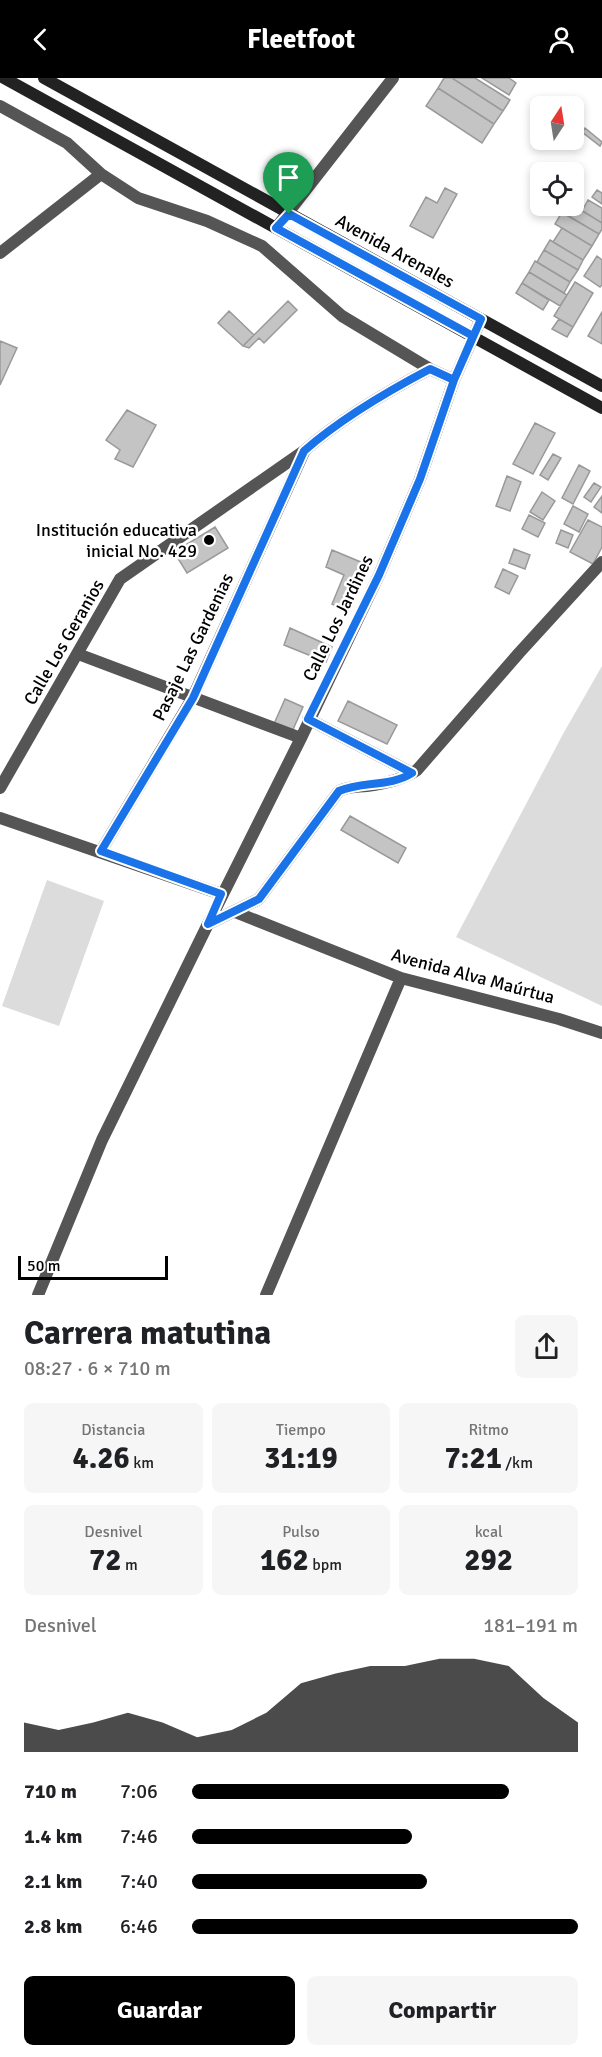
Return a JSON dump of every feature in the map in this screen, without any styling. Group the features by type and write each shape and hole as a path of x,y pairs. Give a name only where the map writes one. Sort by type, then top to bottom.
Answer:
{"main road":[{"path":"4,78 602,408"},
{"name":"Avenida Arenales","path":"44,78 602,386"}],"street":[{"path":"276,228 393,78"},
{"path":"0,106 67,143 101,174 138,198 207,221 262,246 342,316 430,369 454,380"},
{"path":"0,253 101,174"},
{"name":"Calle Los Jardines","path":"38,1295 102,1140 379,575 420,479 454,380 481,319"},
{"name":"Calle Los Geranios","path":"0,788 120,579 304,451 321,436 430,369"},
{"name":"Pasaje Las Gardenias","path":"101,851 193,698 304,451"},
{"path":"208,924 259,899 339,791 350,786 368,786 412,773 602,562"},
{"path":"78,654 301,738"},
{"path":"308,719 412,773"},
{"path":"0,818 221,894"},
{"name":"Avenida Alva Maúrtua","path":"235,912 401,978 559,1019 602,1033"},
{"path":"266,1295 401,978"}],"shaded area":[{"path":"602,666 602,1006 456,937 563,734"},
{"path":"47,880 104,901 59,1026 2,1006"}],"building":[{"path":"444,78 452,78 503,111 494,124 438,88"},
{"path":"452,78 475,78 510,100 503,111"},
{"path":"482,78 509,78 516,83 509,95"},
{"path":"438,88 494,124 482,143 426,106"},
{"path":"584,129 602,142 600,146 584,134"},
{"path":"445,188 457,194 433,238 410,226 426,197 437,203"},
{"path":"597,190 602,193 602,204 592,197"},
{"path":"588,200 602,208 602,223 584,212"},
{"path":"584,212 602,223 599,234 568,216 584,216"},
{"path":"560,216 569,216 599,234 592,246 555,224"},
{"path":"562,228 592,246 583,260 553,242"},
{"path":"550,240 583,260 578,270 544,250"},
{"path":"544,250 578,270 570,282 537,262"},
{"path":"597,256 602,260 602,285 600,287 584,276"},
{"path":"535,261 570,282 564,293 529,272"},
{"path":"529,272 567,295 560,306 522,283"},
{"path":"575,282 593,293 573,327 554,316"},
{"path":"522,283 549,300 543,310 516,293"},
{"path":"288,301 297,310 264,343 259,338 249,348 243,346"},
{"path":"229,311 254,335 243,346 218,323"},
{"path":"602,312 602,344 588,336"},
{"path":"559,319 573,327 567,337 552,329"},
{"path":"0,341 17,348 0,385"},
{"path":"127,410 156,425 133,467 115,459 120,450 106,440"},
{"path":"535,423 555,433 533,474 513,464"},
{"path":"553,454 561,458 548,480 540,475"},
{"path":"579,465 590,471 573,504 562,498"},
{"path":"507,476 521,482 510,511 496,506"},
{"path":"594,483 601,487 591,502 584,497"},
{"path":"542,492 555,501 543,520 530,512"},
{"path":"602,496 602,513 594,507"},
{"path":"573,506 588,514 579,532 564,524"},
{"path":"529,515 545,523 538,537 522,529"},
{"path":"588,520 602,527 602,547 593,564 570,552"},
{"path":"215,527 228,548 187,573 174,552"},
{"path":"561,530 573,535 568,548 556,543"},
{"path":"514,549 530,555 525,569 509,563"},
{"path":"332,550 368,565 348,611 332,604 344,575 326,567"},
{"path":"503,569 518,576 509,594 495,587"},
{"path":"290,628 332,647 326,662 284,645"},
{"path":"285,699 303,707 291,734 273,726"},
{"path":"348,701 397,725 387,744 338,721"},
{"path":"350,816 406,848 398,863 341,830"}],"place":[{"name":"Institución educativa inicial No. 429","path":"209,540"}],"route":[{"path":"289,214 276,228 473,336 454,380 420,479 379,575 308,719 412,773 409,776 368,786 350,786 339,791 259,899 208,924 221,894 101,851 193,698 304,451 321,436 430,369 454,380 481,319 289,214"}]}
